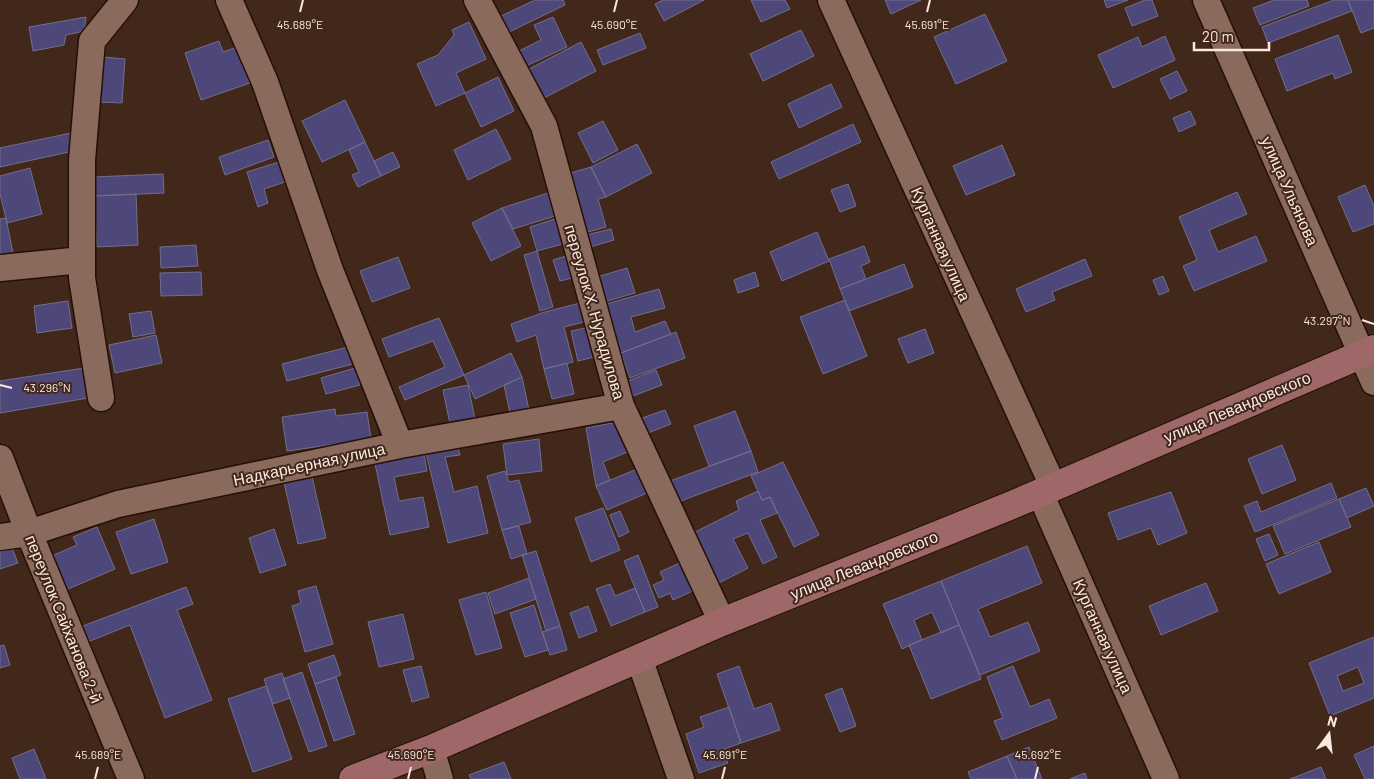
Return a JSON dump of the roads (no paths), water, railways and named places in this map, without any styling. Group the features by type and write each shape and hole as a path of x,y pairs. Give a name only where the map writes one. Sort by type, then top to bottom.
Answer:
{"street":[{"path":"101,398 82,278 82,160 92,41 125,0"},
{"path":"229,0 265,82 330,270 400,445"},
{"name":"переулок Х. Нурадилова","path":"477,0 544,126 621,406 722,622"},
{"name":"Курганная улица","path":"831,0 1046,490 1166,779"},
{"name":"улица Ульянова","path":"1206,0 1368,351 1374,382"},
{"path":"0,268 82,260"},
{"name":"улица Левандовского","path":"353,779 431,748 722,622 1046,490 1368,351"},
{"name":"Надкарьерная улица","path":"0,537 29,533 118,504 400,445 621,406"},
{"name":"переулок Сайханова 2-й","path":"0,458 131,779"},
{"path":"639,658 681,779"},
{"path":"431,748 440,779"}]}
